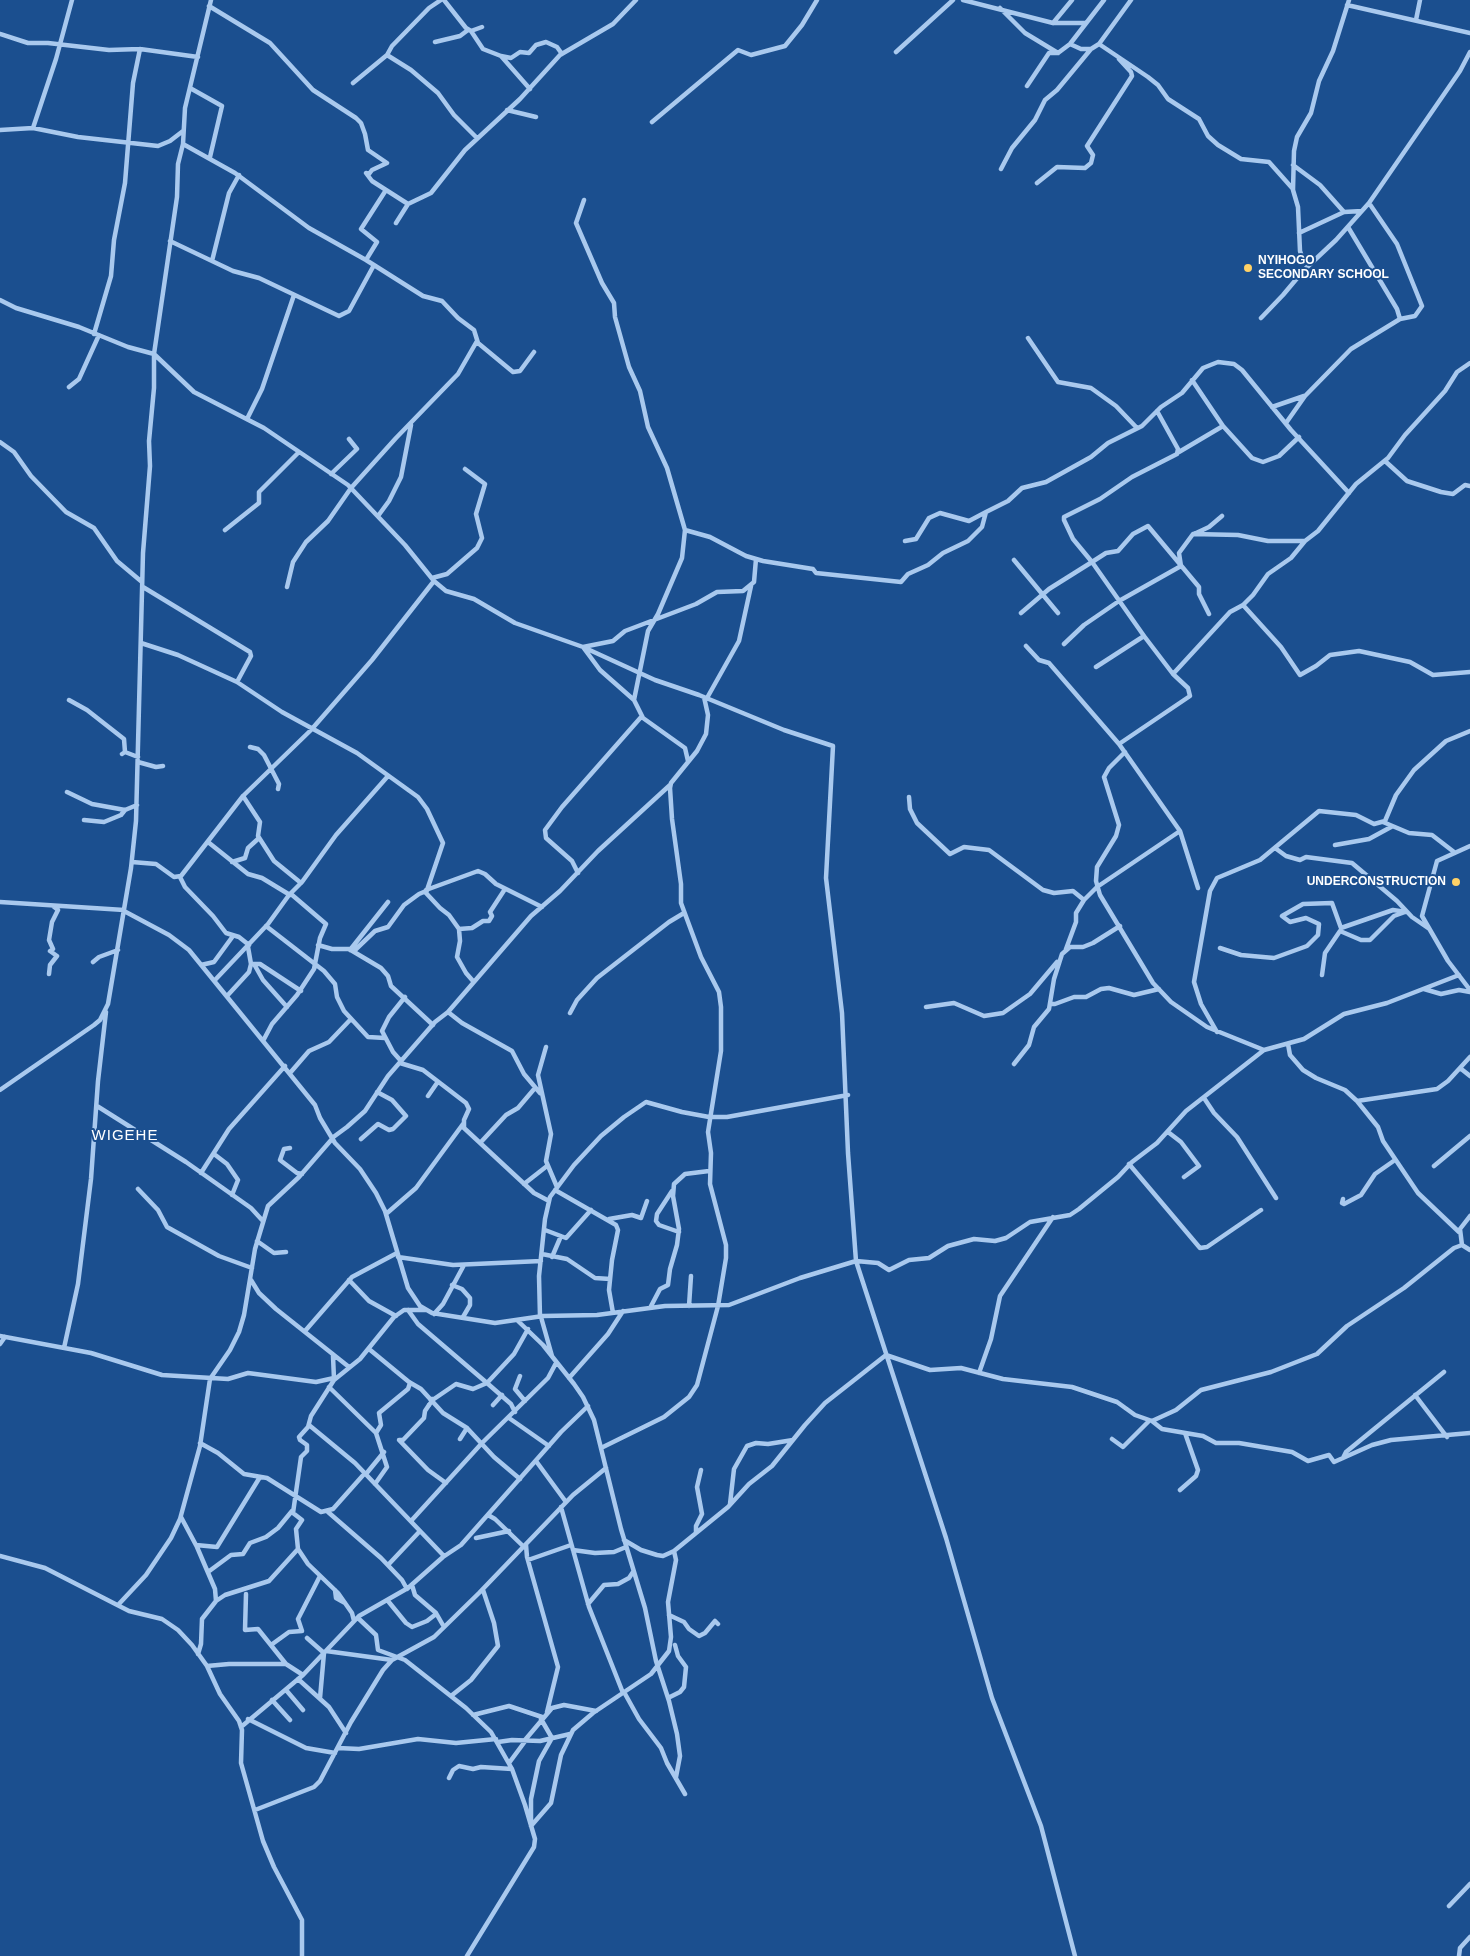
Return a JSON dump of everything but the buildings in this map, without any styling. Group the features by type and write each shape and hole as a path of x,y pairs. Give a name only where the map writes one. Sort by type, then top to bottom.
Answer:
{"street":[{"path":"33,128 60,45 72,0"},
{"path":"64,1348 78,1284 91,1179 106,1011 132,862 137,806 142,584 150,466 149,441 154,388 154,354 177,197 178,164 183,144 185,108 211,0"},
{"path":"353,83 387,55 392,46 429,8 442,0 470,30 484,49 511,58 520,52 529,52 536,45 546,42 556,47 562,54"},
{"path":"396,223 408,204 431,193 465,150 530,89 562,54 612,24 636,0"},
{"path":"652,122 738,50 751,55 785,46 802,25 818,0"},
{"path":"896,52 953,0"},
{"path":"963,0 1053,23 1085,23"},
{"path":"1053,23 1072,0"},
{"path":"1027,86 1049,53 1058,53 1070,44 1104,0"},
{"path":"1001,169 1012,148 1035,120 1045,100 1057,90 1091,49 1100,44 1131,0"},
{"path":"1416,20 1420,0"},
{"path":"1310,264 1302,257 1298,207 1293,190 1295,143 1311,113 1319,81 1333,51 1348,2 1470,33"},
{"path":"209,6 270,44 313,90 361,123 368,150 387,163 366,173 371,181 408,204"},
{"path":"1000,8 1025,33 1058,53"},
{"path":"435,42 460,36 470,30 482,28"},
{"path":"0,34 28,43 109,50 140,49 198,57"},
{"path":"1070,44 1081,49 1091,49"},
{"path":"1100,44 1148,77 1168,99 1199,119 1208,136 1218,145 1236,158 1248,161 1269,162 1293,190"},
{"path":"69,388 79,379 96,334 111,276 128,143 133,83 140,49"},
{"path":"1261,318 1369,203 1460,71 1470,52"},
{"path":"1037,183 1057,167 1086,168 1092,162 1093,155 1087,146 1132,76 1131,72 1115,54"},
{"path":"387,55 411,70 438,93 454,115 477,138"},
{"path":"501,56 530,89"},
{"path":"190,88 222,106 210,157"},
{"path":"507,110 536,117"},
{"path":"0,130 33,128 78,137 158,146 170,141 183,131"},
{"path":"183,144 200,155 210,157 239,175 309,228 366,260 423,296 438,298 458,318 474,330 477,341 516,373 520,371 534,352"},
{"path":"1293,165 1320,185 1344,212"},
{"path":"212,261 229,193 239,175"},
{"path":"366,260 377,242 361,229 386,190"},
{"path":"584,200 576,223 602,282 614,303 615,317 629,367 640,391 648,427 667,468 685,530 682,558 648,631 634,700"},
{"path":"1286,423 1305,396 1351,349 1400,319 1415,316 1422,306 1397,244 1369,203"},
{"path":"1299,233 1344,212 1362,211"},
{"path":"1348,226 1397,309 1400,319"},
{"path":"170,241 233,271 259,278 339,316 343,316 349,311 374,265"},
{"path":"247,419 262,389 294,295"},
{"path":"0,300 16,308 96,334 128,347 154,354 194,392 247,419 351,488 378,516 433,580 450,593 474,600 515,623 583,647 639,673 784,730 832,746 826,878 842,1013 848,1095 848,1153 856,1261 946,1538 992,1698 1042,1826 1075,1956"},
{"path":"1028,338 1058,382 1092,388 1116,406 1137,428"},
{"path":"287,587 291,568 309,538 328,521 351,488 396,438 411,425 458,374 477,341"},
{"path":"905,541 916,540 929,518 940,513 969,521 1008,501 1022,488 1046,482 1091,457 1108,443 1146,423 1157,411 1179,396 1203,368 1218,362 1234,364 1242,370 1298,437 1349,493"},
{"path":"1173,674 1230,612 1243,604 1268,574 1291,558 1304,541 1318,531 1349,493 1385,461 1444,392 1457,372 1470,363"},
{"path":"1192,380 1224,426 1252,458 1262,462 1278,456 1298,437"},
{"path":"1272,407 1305,396"},
{"path":"1157,411 1179,452"},
{"path":"378,516 390,501 401,477 411,425"},
{"path":"1119,744 1190,696 1188,688 1173,674 1092,562 1073,539 1064,517 1100,499 1132,477 1172,458 1224,426"},
{"path":"331,474 357,449 349,438"},
{"path":"0,442 18,457 31,476 66,512 94,528 117,561 142,584 250,652 251,656 237,682"},
{"path":"225,530 259,503 259,492 299,452"},
{"path":"1385,461 1407,481 1441,492 1453,494 1464,485 1470,486"},
{"path":"180,877 243,796 311,730 372,660 427,592 433,580 447,574 477,548 482,538 476,514 485,484 465,469"},
{"path":"685,530 710,537 756,559 813,569 818,573 901,582 908,574 928,565 943,553 968,541 982,527 986,512"},
{"path":"1181,566 1179,554 1193,534 1209,527 1222,516"},
{"path":"1021,613 1049,589 1106,553 1118,551 1133,534 1147,525 1198,587 1199,594 1209,614"},
{"path":"1193,534 1238,535 1268,541 1304,541"},
{"path":"118,1605 146,1575 170,1538 181,1516 200,1443 210,1378 237,1337 244,1315 262,1220 272,1201 302,1174 332,1138 348,1127 365,1111 401,1062 433,1025 448,1012 542,907 598,851 670,785 701,746 707,732 706,698 739,642 751,586 756,576 756,559"},
{"path":"1014,560 1058,614"},
{"path":"1064,644 1084,625 1119,601 1181,566"},
{"path":"583,647 612,641 625,631 696,604 718,592 736,592 751,586"},
{"path":"1243,604 1281,647 1300,674 1316,666 1330,654 1359,651 1410,662 1433,675 1470,672"},
{"path":"1096,667 1144,636"},
{"path":"141,643 186,658 237,682 311,730 356,753 423,803 443,842 426,891"},
{"path":"1026,646 1039,660 1049,663 1119,744 1180,831 1198,888"},
{"path":"583,647 600,670 634,700 642,716 653,726 683,746 688,761"},
{"path":"69,700 87,710 124,739 123,753 156,767 163,766"},
{"path":"578,873 572,861 546,838 545,830 562,807 642,716"},
{"path":"1217,1032 1201,1004 1194,982 1210,891 1219,877 1260,860 1319,811 1356,815 1374,824 1383,822 1389,814 1396,794 1414,770 1446,740 1470,731"},
{"path":"250,747 259,750 279,784 278,789"},
{"path":"1124,752 1113,763 1104,777 1119,825 1116,836 1097,867 1097,887 1100,896 1120,926 1143,967 1159,989 1190,1016 1217,1032 1264,1050"},
{"path":"215,980 266,926 290,894 301,883 336,835 388,776"},
{"path":"601,1448 664,1417 689,1397 697,1384 718,1306 726,1258 726,1245 710,1184 711,1153 708,1132 722,1043 720,999 699,954 696,938 684,913 672,819 670,785"},
{"path":"67,792 92,804 125,810 137,806"},
{"path":"243,796 260,824 259,838 274,861 301,883"},
{"path":"909,797 910,809 917,823 950,854 964,847 989,850 1043,890 1054,893 1073,891 1084,900"},
{"path":"84,820 104,822 121,815 125,810"},
{"path":"1383,822 1391,827 1414,834 1432,835 1454,852"},
{"path":"1334,844 1369,839 1391,827"},
{"path":"926,1007 954,1003 984,1016 1002,1013 1030,994 1066,949 1076,922 1076,913 1084,900 1097,887 1180,831"},
{"path":"232,862 245,858 248,848 259,838"},
{"path":"208,842 248,874 262,878 290,894 325,922 314,968 300,991 272,1024 263,1040"},
{"path":"1470,846 1439,859 1422,916 1470,991"},
{"path":"1274,848 1286,856 1300,860 1306,857 1352,863 1406,912 1428,928"},
{"path":"132,862 156,864 172,875 180,877 195,900 213,916 226,933 239,937 248,946 253,964 263,980 287,1007"},
{"path":"352,951 375,931 388,927 404,905 426,891 478,871 505,889 542,907"},
{"path":"459,930 472,928 483,921 489,920 492,916 490,912 505,889"},
{"path":"426,891 440,908 449,915 459,930 460,941 457,957 466,973 474,981"},
{"path":"0,902 124,911 180,942 215,980 285,1066 315,1105 332,1138 360,1169 386,1214 408,1288 420,1306 434,1314 495,1323 540,1317 587,1316 650,1308 718,1306 742,1302 800,1278 856,1261 878,1263 889,1270 909,1260 929,1258 948,1246 974,1239 994,1241 1006,1238 1030,1222 1074,1213 1157,1143 1186,1111 1264,1050 1310,1036 1344,1014 1387,1003 1459,975"},
{"path":"352,951 388,902"},
{"path":"1220,948 1242,955 1274,958 1307,946 1318,935 1319,924 1306,918 1290,922 1282,916 1303,904 1332,903 1341,928 1393,910 1406,912"},
{"path":"49,974 50,965 57,956 50,951 53,949 49,940 52,922 58,910 53,906"},
{"path":"1322,975 1325,953 1340,931 1361,940 1370,940 1394,916 1406,912"},
{"path":"570,1013 576,1000 597,978 669,922 684,913"},
{"path":"266,926 315,962 335,984 337,997 350,1020 356,1022 368,1037 385,1038"},
{"path":"1066,949 1083,947 1120,926"},
{"path":"201,965 213,963 233,936"},
{"path":"318,945 332,949 352,951 384,970 391,986 433,1025"},
{"path":"93,962 99,957 118,950"},
{"path":"1014,1064 1029,1045 1034,1027 1048,1010 1059,959"},
{"path":"253,964 260,964 300,991"},
{"path":"227,996 241,983 253,964"},
{"path":"1050,1004 1074,997 1086,997 1101,989 1112,988 1134,995 1159,989"},
{"path":"1424,989 1441,994 1459,990 1470,991"},
{"path":"386,1214 416,1188 442,1150 463,1124 469,1109 468,1105 437,1083 423,1070 401,1062 385,1038 382,1031 386,1022 405,997"},
{"path":"0,1090 94,1026 106,1011"},
{"path":"448,1012 462,1023 512,1051 535,1088 542,1094"},
{"path":"290,1073 308,1051 329,1042 350,1020"},
{"path":"1288,1044 1290,1055 1303,1070 1316,1078 1345,1090 1357,1101 1378,1127 1383,1141 1418,1193 1459,1232 1462,1246"},
{"path":"546,1047 538,1075 551,1134 547,1166 556,1188 616,1225 618,1230 610,1279 609,1300 613,1313"},
{"path":"1357,1101 1437,1089 1470,1057"},
{"path":"201,1173 242,1112 285,1066"},
{"path":"1460,1068 1470,1076"},
{"path":"428,1096 437,1083"},
{"path":"481,1142 502,1120 518,1108 535,1088"},
{"path":"361,1139 378,1124 389,1130 393,1129 406,1116 392,1100 378,1092"},
{"path":"411,1521 482,1443 551,1374 554,1360 540,1317 541,1261 549,1201 556,1188 601,1136 646,1102 709,1117 739,1116 848,1095"},
{"path":"1204,1098 1214,1113 1237,1137 1276,1198"},
{"path":"97,1106 201,1173 258,1214 262,1220"},
{"path":"463,1124 467,1131 524,1184 549,1201"},
{"path":"1168,1132 1181,1142 1199,1166 1184,1177"},
{"path":"1434,1166 1468,1138"},
{"path":"290,1148 284,1149 280,1160 297,1174 302,1174"},
{"path":"214,1154 227,1164 238,1180 232,1195"},
{"path":"1343,1199 1342,1203 1344,1204 1361,1195 1375,1174 1395,1160"},
{"path":"1130,1164 1200,1248 1207,1247 1262,1210"},
{"path":"524,1184 547,1166"},
{"path":"650,1308 660,1289 668,1285 679,1232 673,1191 674,1184 685,1174 709,1172"},
{"path":"138,1189 158,1210 167,1227 220,1256 252,1268"},
{"path":"673,1191 658,1214 656,1221 659,1225 679,1232"},
{"path":"609,1219 632,1215 641,1218 647,1201"},
{"path":"545,1230 567,1238 591,1210"},
{"path":"1459,1232 1470,1216"},
{"path":"979,1373 991,1339 1000,1296 1053,1217"},
{"path":"552,1257 561,1236"},
{"path":"257,1241 274,1253 286,1252"},
{"path":"1112,1439 1123,1448 1151,1421 1176,1410 1201,1390 1271,1372 1322,1351 1347,1326 1404,1288 1454,1248 1462,1246 1470,1250"},
{"path":"542,1254 567,1259 595,1278 610,1279"},
{"path":"305,1331 349,1280 398,1255 464,1265 541,1261"},
{"path":"434,1314 443,1304 464,1265"},
{"path":"689,1306 691,1276"},
{"path":"251,1280 259,1293 276,1309 349,1367"},
{"path":"349,1280 369,1300 396,1316"},
{"path":"452,1285 462,1289 470,1298 470,1305 463,1318"},
{"path":"426,1310 408,1310 396,1316 369,1348 334,1379 300,1437 300,1440 307,1445 307,1452 301,1457 295,1508 292,1513 302,1520 296,1529 298,1549 320,1576 335,1590 336,1598 345,1603 356,1619 376,1636 378,1650 398,1657 451,1696 473,1715 497,1741 512,1769 535,1842 531,1854 467,1956"},
{"path":"408,1310 418,1324 512,1404 515,1412"},
{"path":"570,1378 608,1334 623,1311"},
{"path":"518,1321 570,1378 588,1406 601,1448 633,1572 645,1608 658,1667 668,1698 679,1745 680,1762 676,1777"},
{"path":"446,1483 422,1464 398,1440 403,1440 424,1418 424,1411 430,1402 456,1384 473,1389 487,1383 514,1354 528,1330"},
{"path":"0,1344 3,1337 64,1348 120,1360 162,1375 228,1379 248,1373 316,1382 334,1379"},
{"path":"369,1348 411,1385 422,1388 430,1402 447,1416 467,1428 520,1479"},
{"path":"886,1355 922,1368 940,1370 961,1368 1004,1379 1072,1387 1117,1402 1135,1415 1151,1421 1162,1429 1203,1436 1216,1443 1239,1443 1292,1452 1307,1461 1329,1455 1334,1462 1372,1445 1391,1440 1470,1433"},
{"path":"624,1540 641,1550 657,1555 663,1556 674,1551 730,1506 749,1484 772,1466 826,1403 886,1355"},
{"path":"333,1356 334,1379"},
{"path":"551,1374 563,1371"},
{"path":"1343,1458 1346,1452 1444,1372"},
{"path":"520,1376 514,1389 525,1401"},
{"path":"376,1433 381,1425 379,1413 411,1385"},
{"path":"329,1387 376,1433 384,1452 387,1467 375,1484"},
{"path":"492,1405 502,1395"},
{"path":"1415,1395 1447,1436"},
{"path":"241,1727 248,1719 303,1675 356,1619 407,1589 444,1556 460,1545 549,1446 588,1406"},
{"path":"509,1418 549,1446"},
{"path":"308,1425 342,1450 444,1556"},
{"path":"460,1439 467,1428"},
{"path":"1180,1490 1196,1476 1198,1470 1185,1433"},
{"path":"730,1506 734,1469 747,1446 756,1443 768,1444 793,1440"},
{"path":"200,1443 218,1453 244,1474 260,1477 282,1486 314,1510 328,1512 388,1565 407,1589"},
{"path":"328,1512 384,1452"},
{"path":"536,1461 566,1502"},
{"path":"255,1810 314,1787 335,1754 375,1680 392,1660 426,1643 444,1628 566,1502 606,1468"},
{"path":"696,1533 696,1526 702,1514 698,1487 701,1470"},
{"path":"196,1545 218,1547 260,1477"},
{"path":"561,1507 588,1604 623,1692 661,1748 667,1763 685,1794"},
{"path":"208,1572 231,1555 243,1554 250,1543 271,1533 295,1508"},
{"path":"488,1515 496,1519 525,1546 558,1667 547,1712"},
{"path":"181,1516 208,1572 215,1589 216,1601"},
{"path":"388,1565 420,1531"},
{"path":"476,1538 509,1532"},
{"path":"528,1560 572,1548 595,1553 614,1552 626,1547"},
{"path":"198,1654 201,1644 202,1619 216,1601 225,1596 269,1581 298,1549"},
{"path":"531,1826 551,1803 561,1755 570,1734 596,1710 658,1667 671,1645 669,1615 670,1584 676,1560 674,1551"},
{"path":"0,1556 46,1568 129,1611 156,1617 169,1624 192,1645 207,1666 216,1688 241,1727 241,1762 269,1857 302,1920 302,1956"},
{"path":"588,1604 604,1585 618,1584 629,1578 633,1572"},
{"path":"272,1645 289,1632 302,1631 298,1619 320,1576"},
{"path":"412,1585 415,1594 436,1614 444,1628"},
{"path":"451,1696 471,1680 498,1646 494,1623 482,1590"},
{"path":"246,1594 246,1630 258,1629 286,1664 303,1675"},
{"path":"388,1601 406,1623 412,1627 427,1621 436,1614"},
{"path":"669,1615 684,1622 689,1629 699,1636 705,1633 715,1621 718,1624"},
{"path":"307,1638 325,1652 392,1660"},
{"path":"668,1698 680,1692 684,1687 686,1667 678,1656 675,1645"},
{"path":"320,1698 325,1652"},
{"path":"207,1666 286,1664"},
{"path":"298,1679 320,1698 339,1719 346,1733"},
{"path":"286,1690 303,1710"},
{"path":"272,1700 290,1720"},
{"path":"509,1763 547,1712 564,1705 596,1710"},
{"path":"473,1715 509,1706 541,1718 552,1738"},
{"path":"248,1719 306,1748 335,1754"},
{"path":"338,1748 359,1749 418,1739 456,1743 540,1741 570,1734"},
{"path":"531,1826 531,1799 539,1761 552,1738"},
{"path":"449,1778 453,1770 459,1766 473,1769 481,1767 512,1769"},
{"path":"1448,1906 1470,1884"},
{"path":"1459,1956 1460,1948 1470,1937"}],"place":[{"name":"NYIHOGO SECONDARY SCHOOL","path":"1248,268"},
{"name":"UNDERCONSTRUCTION","path":"1456,882"}],"district":[{"name":"WIGEHE","path":"125,1136"}]}
